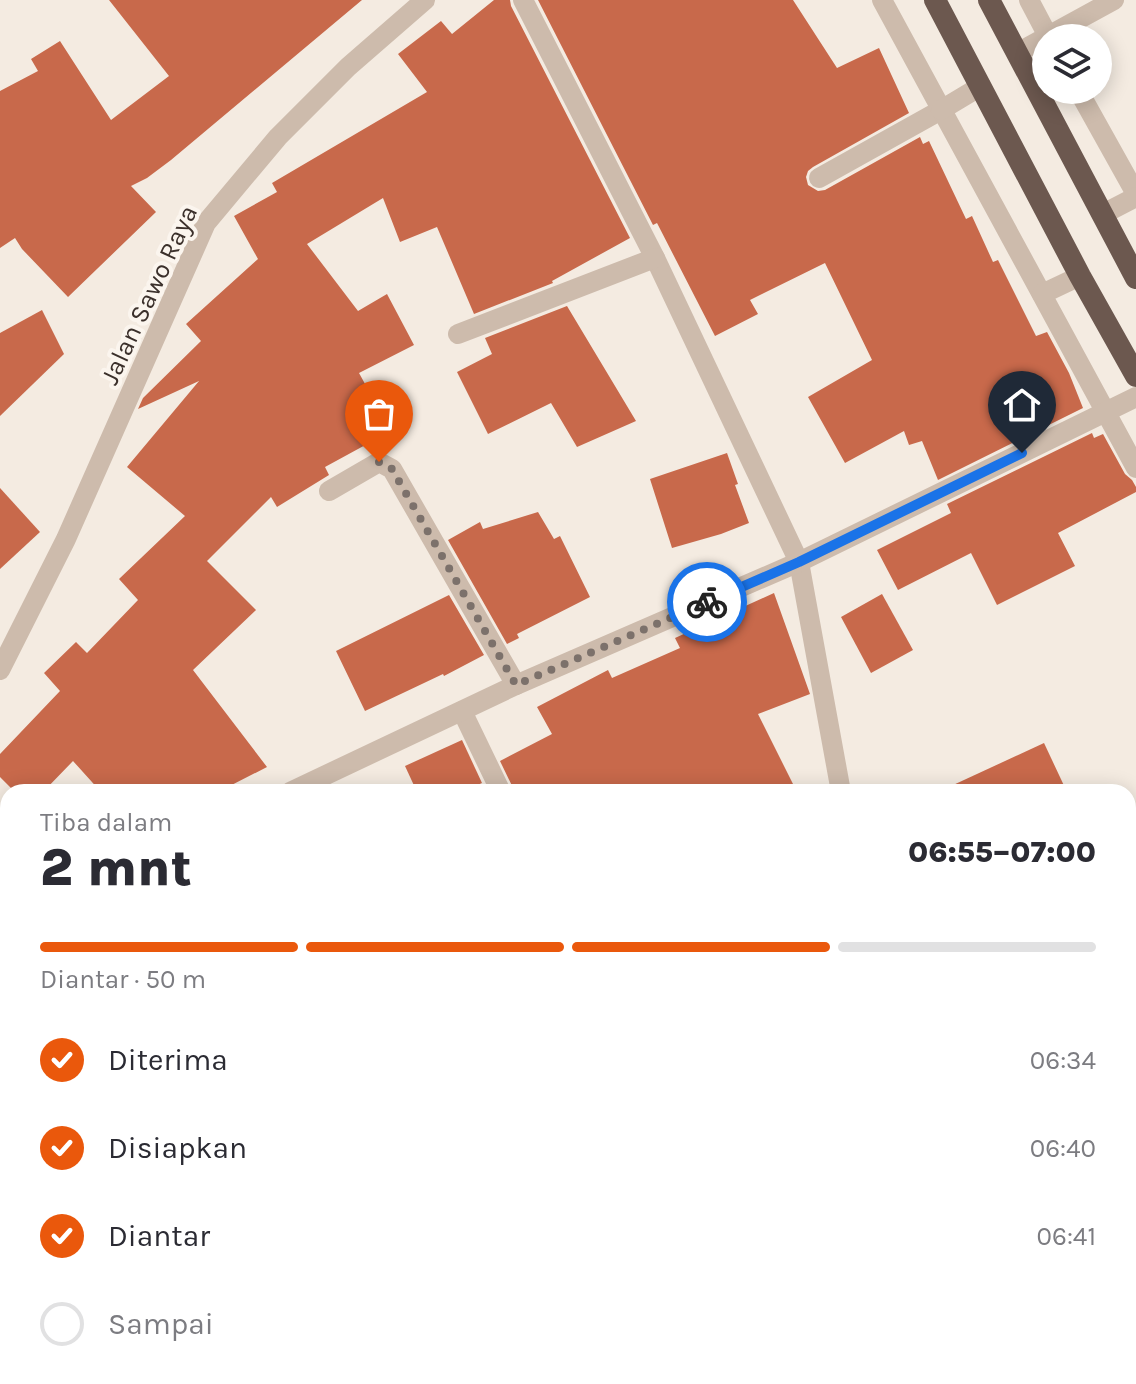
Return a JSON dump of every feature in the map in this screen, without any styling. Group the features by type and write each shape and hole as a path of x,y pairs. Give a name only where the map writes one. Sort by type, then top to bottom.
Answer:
{"highway":[{"path":"935,0 1136,376"},
{"path":"989,0 1136,278"}],"street":[{"name":"Jalan Sawo Raya","path":"0,670 66,539 206,223 278,137 348,67 425,0"},
{"path":"523,0 655,258 799,562 840,784"},
{"path":"882,0 1136,468"},
{"path":"1029,0 1042,24"},
{"path":"1071,24 1114,0"},
{"path":"1017,53 1032,46"},
{"path":"819,178 981,86"},
{"path":"1086,104 1136,196 1103,214"},
{"path":"458,334 655,258"},
{"path":"1042,294 1080,276"},
{"path":"307,784 516,685 799,562 1136,397"},
{"path":"329,491 379,462 392,469 516,685"},
{"path":"462,711 497,784"}],"building":[{"path":"109,0 362,0 171,160 131,186 156,212 68,297 15,238 0,248 0,91 38,71 31,59 60,41 111,120 169,76"},
{"path":"494,0 510,0 630,238 553,283 474,314 437,227 400,242 383,198 307,244 358,311 387,294 414,345 359,373 391,431 325,467 329,475 277,507 271,497 207,561 256,610 193,670 267,767 234,784 94,784 73,761 51,784 7,784 0,777 0,754 60,691 44,673 76,642 87,653 138,600 119,579 185,516 127,467 199,381 138,409 143,398 201,341 186,324 258,259 234,216 277,192 272,183 427,92 398,54 441,21 452,34"},
{"path":"538,0 793,0 837,68 879,48 909,113 813,167 806,177 808,185 818,191 825,190 920,137 923,144 929,141 966,219 972,216 993,262 998,260 1036,336 1047,332 1083,408 938,480 922,441 909,445 904,431 845,463 808,397 872,360 825,263 750,300 758,314 715,336 657,223 653,225"},
{"path":"567,306 636,421 577,447 551,403 488,434 457,372 492,354 485,338"},
{"path":"42,310 64,354 0,416 0,333"},
{"path":"1092,433 1094,438 1103,434 1125,474 1136,487 1136,492 1058,533 1075,566 997,605 971,553 898,590 877,550 951,513 947,504"},
{"path":"727,453 749,523 672,548 650,479"},
{"path":"0,488 40,532 0,569"},
{"path":"538,512 554,539 560,536 590,597 517,634 519,638 507,644 448,540 480,522 483,529"},
{"path":"774,593 810,694 758,714 793,784 511,784 500,761 552,734 537,707 608,670 612,678 680,648 675,638"},
{"path":"882,594 913,650 871,673 841,617"},
{"path":"449,595 484,655 365,711 336,651"},
{"path":"462,740 482,783 413,784 405,766"},
{"path":"1044,743 1063,784 955,784"}],"way so far":[{"path":"379,462 392,469 516,685 707,602"}],"route":[{"path":"707,602 799,562 1022,453"}]}
